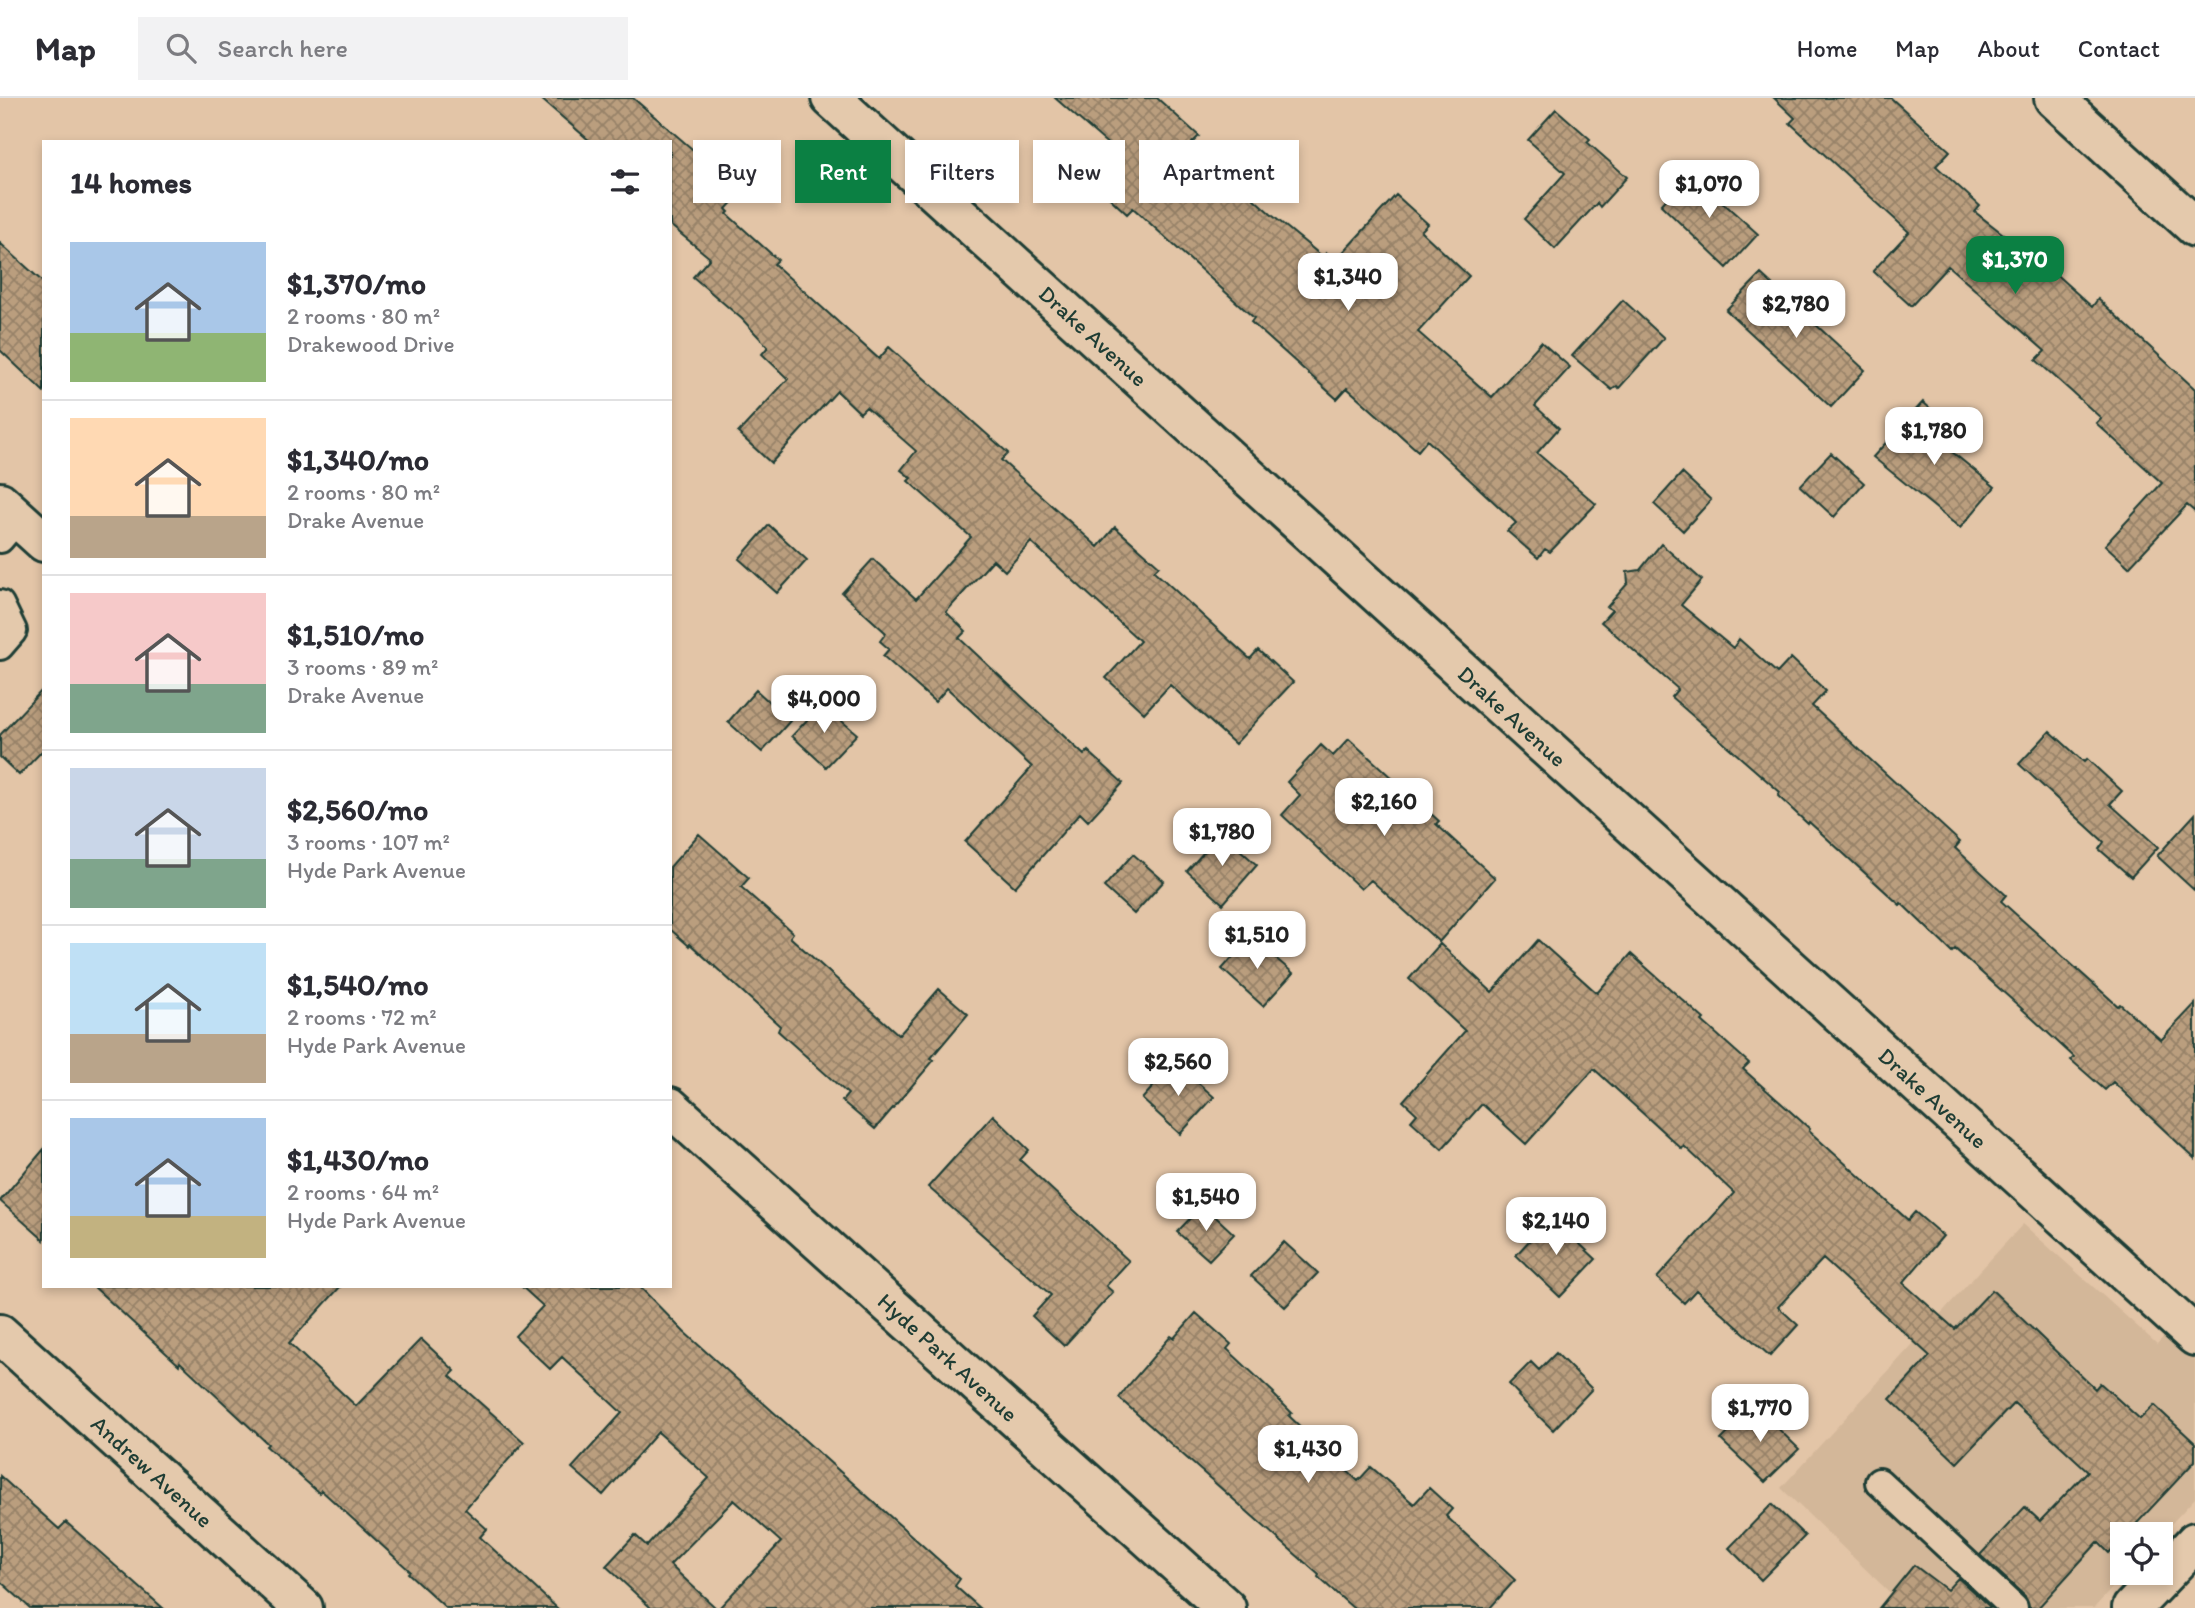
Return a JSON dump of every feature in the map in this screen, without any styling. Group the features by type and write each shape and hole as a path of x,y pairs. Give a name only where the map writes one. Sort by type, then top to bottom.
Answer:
{"street":[{"name":"Drake Avenue","path":"831,98 2195,1336"},
{"path":"2054,98 2195,227"},
{"name":"Hyde Park Avenue","path":"672,1109 1226,1608"},
{"name":"Andrew Avenue","path":"0,1334 303,1608"},
{"path":"2132,1608 2195,1542"}],"lane":[{"path":"0,604 13,632 0,646"},
{"path":"1879,1482 2014,1608"}],"shaded area":[{"path":"2023,1224 2157,1344 2195,1301 2195,1498 2173,1522 2110,1522 2110,1585 2115,1585 2094,1608 1906,1608 1781,1488"}],"building":[{"path":"540,98 633,98 693,150 693,203 732,203 726,209 729,212 727,214 778,260 774,264 879,359 889,347 1008,453 1001,460 1098,547 1115,527 1159,566 1154,571 1250,659 1258,650 1293,682 1235,744 1170,685 1144,713 1106,678 1140,641 1031,542 1005,571 993,560 946,612 966,631 959,638 1084,755 1088,751 1123,783 1088,821 1080,813 1015,887 965,842 1032,767 947,688 935,702 883,656 889,649 880,641 886,633 842,593 873,559 916,599 971,537 908,481 911,478 901,470 916,451 866,407 860,413 837,391 771,463 738,433 788,379 762,354 768,347 742,319 693,277 710,258 672,227 672,140 589,140"},
{"path":"1055,98 1157,98 1199,136 1195,140 1139,140 1139,203 1259,203 1323,257 1326,253 1335,261 1396,195 1428,224 1421,231 1469,276 1418,332 1492,397 1541,342 1570,367 1535,406 1559,428 1537,453 1596,504 1550,552 1545,549 1538,558 1507,531 1516,523 1427,440 1418,451 1347,388 1337,399 1251,322 1254,318 1133,208 1127,214 1115,203 1125,203 1125,140 1103,140"},
{"path":"1774,98 1891,98 1950,151 1936,166 1980,206 1975,212 2025,251 2028,249 2092,307 2098,299 2195,389 2195,512 2187,505 2129,567 2105,545 2162,483 2096,423 2101,418 2036,360 2045,351 1948,266 1911,306 1873,271 1909,232 1790,123 1795,118"},
{"path":"1556,109 1590,139 1587,142 1627,177 1600,207 1597,203 1555,249 1524,219 1565,173 1528,140"},
{"path":"1690,173 1758,234 1727,268 1661,205"},
{"path":"0,243 42,281 42,390 0,350"},
{"path":"1761,274 1865,370 1831,407 1726,310"},
{"path":"1623,300 1664,338 1619,388 1617,386 1612,390 1572,356"},
{"path":"1923,402 1954,430 1941,443 1995,487 1960,528 1873,457"},
{"path":"1831,453 1864,483 1834,517 1800,486"},
{"path":"1682,473 1711,500 1683,531 1654,504"},
{"path":"769,525 807,560 777,593 739,559"},
{"path":"1661,544 1702,580 1681,605 1733,648 1739,639 1777,673 1791,658 1826,691 1812,706 1960,842 1955,848 2006,895 2001,901 2118,1006 2120,1004 2161,1040 2195,1004 2195,1159 2113,1082 2105,1090 2071,1060 2074,1057 2020,1007 1955,949 1952,952 1901,903 1900,905 1809,822 1808,824 1778,796 1780,792 1671,697 1678,689 1601,622 1612,610 1607,607 1628,583 1627,572 1640,570"},
{"path":"42,690 42,751 19,775 0,757 0,735"},
{"path":"756,690 790,721 762,752 728,722"},
{"path":"822,704 857,734 826,767 792,736"},
{"path":"2050,731 2084,762 2087,759 2122,791 2110,804 2158,847 2131,877 2099,849 2104,842 2019,764"},
{"path":"1349,739 1439,821 1436,824 1495,878 1439,942 1371,880 1361,889 1282,815 1300,795 1287,782 1321,745 1333,756"},
{"path":"2195,814 2195,891 2157,856"},
{"path":"1221,833 1257,865 1223,904 1187,871"},
{"path":"699,834 749,878 741,887 793,933 790,937 899,1035 939,989 968,1014 931,1058 934,1060 875,1129 842,1101 848,1094 778,1031 780,1026 672,931 672,865"},
{"path":"1133,854 1164,881 1134,914 1104,887"},
{"path":"1251,937 1293,973 1263,1006 1222,969"},
{"path":"1538,940 1597,993 1631,954 1749,1063 1743,1069 1810,1129 1809,1131 1908,1220 1915,1212 1943,1236 1903,1283 1955,1329 1992,1290 2095,1389 2100,1383 2140,1419 2154,1405 2195,1443 2195,1461 2138,1522 2110,1522 2109,1553 2098,1542 2038,1608 2029,1608 2025,1596 1980,1555 2025,1507 2040,1521 2088,1471 2014,1403 1957,1463 1890,1399 1930,1356 1823,1259 1778,1307 1798,1325 1770,1356 1696,1290 1684,1303 1657,1278 1734,1193 1594,1069 1526,1144 1482,1104 1442,1149 1411,1121 1417,1114 1403,1101 1465,1031 1409,979 1440,944 1492,992"},
{"path":"1175,1062 1214,1097 1180,1134 1142,1099"},
{"path":"993,1115 1029,1150 1020,1160 1129,1261 1106,1286 1113,1292 1064,1346 1032,1316 1051,1295 928,1187"},
{"path":"42,1151 42,1238 0,1201"},
{"path":"1203,1205 1234,1234 1209,1260 1177,1232"},
{"path":"1551,1217 1596,1259 1560,1297 1516,1255"},
{"path":"1284,1242 1318,1273 1285,1307 1251,1276"},
{"path":"95,1288 339,1288 289,1343 356,1406 421,1339 455,1371 450,1376 524,1442 465,1509 487,1529 480,1537 557,1608 446,1608 408,1573 410,1571 321,1490 319,1493 266,1446 268,1444 180,1362 179,1365"},
{"path":"523,1288 641,1288 684,1332 960,1579 955,1586 980,1608 719,1608 781,1542 734,1500 670,1565 716,1608 651,1608 606,1566 635,1535 647,1546 709,1478 658,1432 603,1495 572,1468 622,1413 562,1357 550,1369 515,1336 543,1306"},
{"path":"1196,1313 1231,1344 1227,1349 1274,1393 1292,1413 1289,1416 1358,1481 1371,1467 1414,1504 1429,1488 1452,1509 1446,1516 1515,1580 1490,1608 1353,1608 1119,1398 1171,1336 1174,1338"},
{"path":"1556,1353 1592,1389 1553,1430 1509,1384 1531,1362 1539,1370"},
{"path":"1755,1406 1799,1449 1765,1482 1721,1440"},
{"path":"0,1476 59,1529 66,1522 163,1608 30,1608 0,1581"},
{"path":"1772,1504 1805,1536 1761,1580 1729,1548"},
{"path":"1914,1565 1947,1590 1958,1578 1991,1608 1879,1608"}]}
